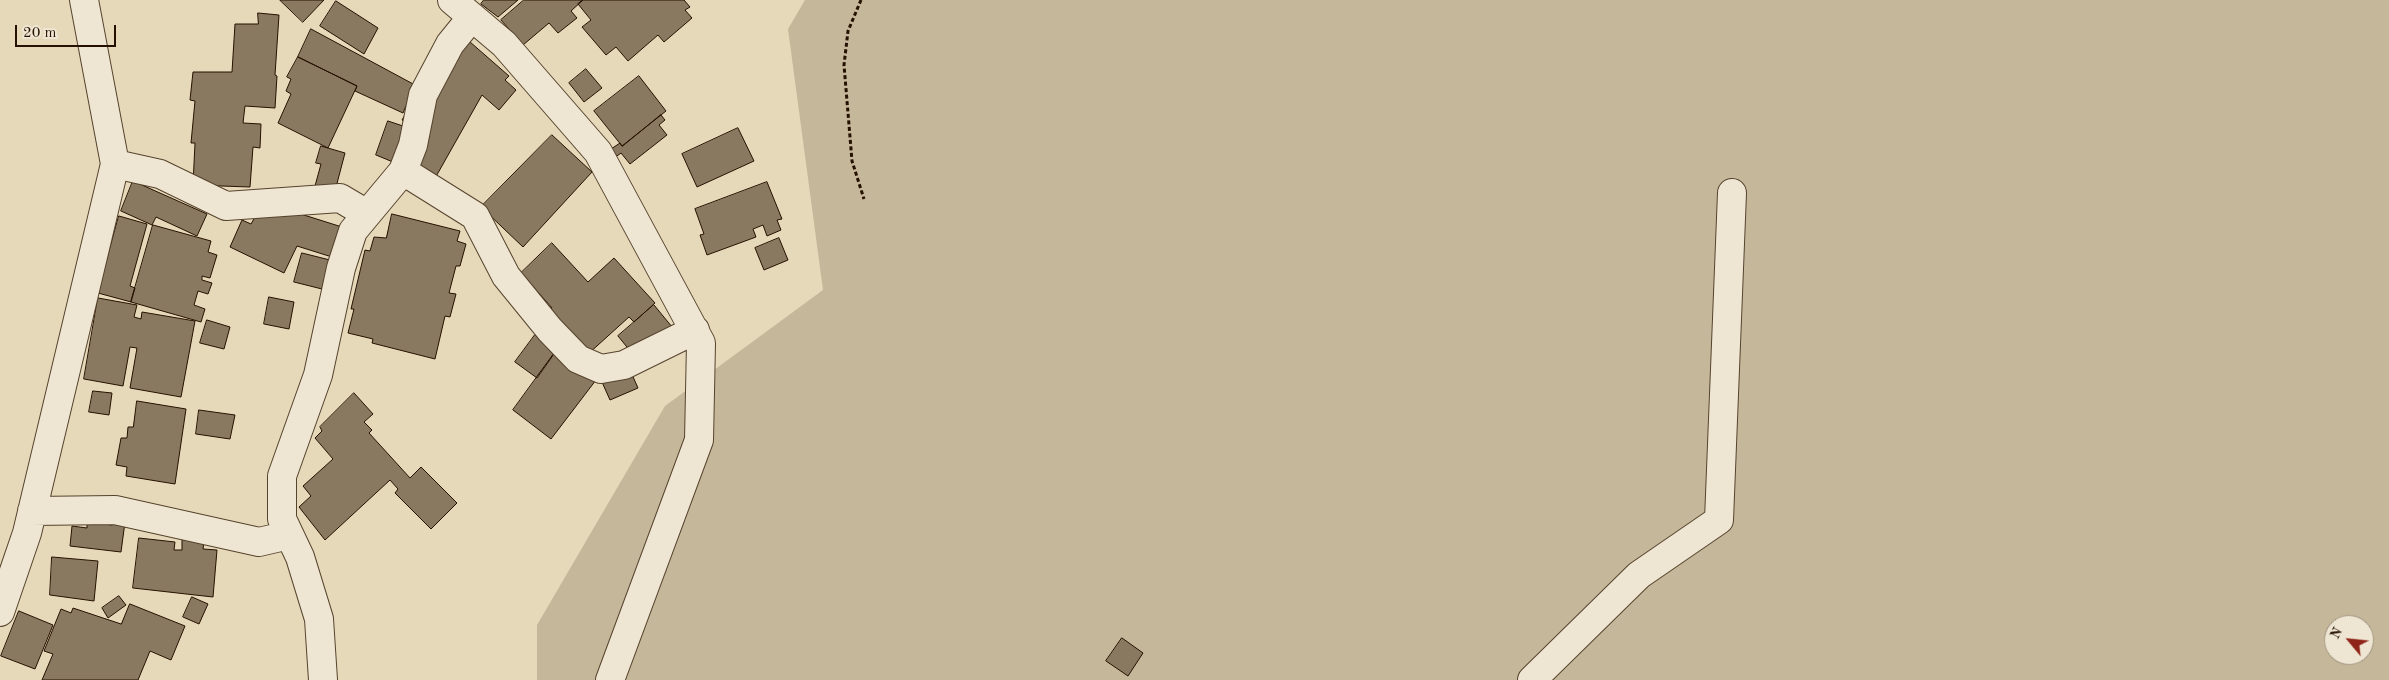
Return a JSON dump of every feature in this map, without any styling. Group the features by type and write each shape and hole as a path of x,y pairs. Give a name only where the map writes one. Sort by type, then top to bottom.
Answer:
{"street":[{"path":"0,612 32,511 115,164 84,0"},
{"path":"323,680 319,619 300,557 282,519 282,476 318,375 341,268 353,231 403,171 413,145 423,95 450,44 462,8 504,44 598,152 701,343 699,440 610,680"},
{"path":"115,164 160,174 226,206 340,198 367,214"},
{"path":"403,171 475,216 506,276 550,330 578,359 602,369 624,365 695,330"},
{"path":"1532,680 1639,575 1720,520 1732,193"},
{"path":"32,511 115,510 259,542 289,535"}],"path":[{"path":"860,0 848,31 844,65 852,161 864,199"}],"shaded area":[{"path":"805,0 2389,0 2389,680 537,680 537,625 665,406 823,290 788,29"}],"building":[{"path":"280,0 324,0 303,22"},
{"path":"484,0 518,0 498,17 481,4"},
{"path":"524,0 583,0 571,11 577,18 558,33 549,23 523,45 501,20"},
{"path":"583,0 684,0 690,7 685,10 692,18 664,42 658,35 628,61 616,47 606,55 582,27 591,20 578,4"},
{"path":"336,1 378,28 364,54 320,26"},
{"path":"258,13 279,15 275,75 277,76 275,108 245,106 243,123 261,124 260,148 253,147 250,187 193,185 195,143 191,143 195,101 190,100 193,72 232,72 235,24 258,24"},
{"path":"454,28 509,76 505,80 516,90 499,110 482,95 434,180 396,157 410,125 402,120 417,94 410,89 427,60"},
{"path":"311,29 415,85 403,113 355,91 357,86 298,57"},
{"path":"298,57 357,86 328,148 278,123 291,94 286,91 291,79 287,77"},
{"path":"586,69 602,88 584,102 569,83"},
{"path":"639,76 666,111 622,146 594,111"},
{"path":"661,115 665,120 659,125 667,135 630,164 621,153 617,156 611,149 620,143 622,146"},
{"path":"388,121 406,127 393,162 376,155"},
{"path":"738,128 754,161 697,187 682,154"},
{"path":"552,135 592,172 523,247 481,207"},
{"path":"321,146 345,153 335,191 315,186 321,164 316,163"},
{"path":"133,181 207,214 197,236 156,217 152,225 121,211"},
{"path":"767,182 782,219 777,220 781,230 767,236 763,225 753,229 756,237 707,255 700,235 704,234 695,209"},
{"path":"288,210 342,227 332,257 297,246 284,273 230,247 242,220 251,224 255,217"},
{"path":"392,214 460,231 457,241 466,244 460,266 456,266 449,293 456,294 450,317 445,316 435,359 372,343 373,339 348,333 354,309 351,309 365,250 370,251 374,237 386,238"},
{"path":"119,216 147,224 130,286 135,288 131,302 98,293"},
{"path":"153,225 211,241 208,252 217,255 210,278 202,276 202,280 212,283 208,294 198,291 194,305 205,309 201,322 131,302"},
{"path":"779,238 788,260 764,270 755,248"},
{"path":"552,243 588,282 614,258 655,303 634,322 629,317 587,355 548,312 552,308 521,273"},
{"path":"302,253 330,260 322,289 294,282"},
{"path":"269,297 294,302 289,329 264,324"},
{"path":"98,298 137,305 134,317 141,319 142,312 195,321 181,397 130,388 137,348 130,347 123,386 84,379"},
{"path":"654,305 677,333 635,357 618,336"},
{"path":"207,320 230,327 224,349 200,343"},
{"path":"535,335 556,351 537,378 515,362"},
{"path":"556,351 596,380 551,439 513,410"},
{"path":"630,370 638,388 610,400 602,382"},
{"path":"93,391 112,393 109,415 89,412"},
{"path":"354,393 373,414 364,422 372,430 369,433 410,478 421,467 457,503 431,529 395,493 398,489 390,480 325,540 299,507 311,496 303,486 333,459 315,438 322,431 320,427"},
{"path":"137,401 186,409 175,484 126,476 127,467 116,465 121,438 127,438 128,427 133,427"},
{"path":"199,410 235,415 230,439 196,434"},
{"path":"113,520 125,522 121,552 70,546 72,526 87,528 87,522 112,525"},
{"path":"139,538 175,542 174,550 182,550 182,539 204,542 203,549 217,550 213,597 133,588"},
{"path":"52,557 98,561 94,601 50,595"},
{"path":"119,596 126,605 108,618 102,608"},
{"path":"192,597 208,604 199,624 183,617"},
{"path":"130,604 185,626 171,660 150,651 138,680 42,680 53,654 44,651 61,609 71,613 73,608 121,624"},
{"path":"19,611 53,625 35,669 1,656"},
{"path":"1122,638 1143,653 1128,676 1106,661"}]}
